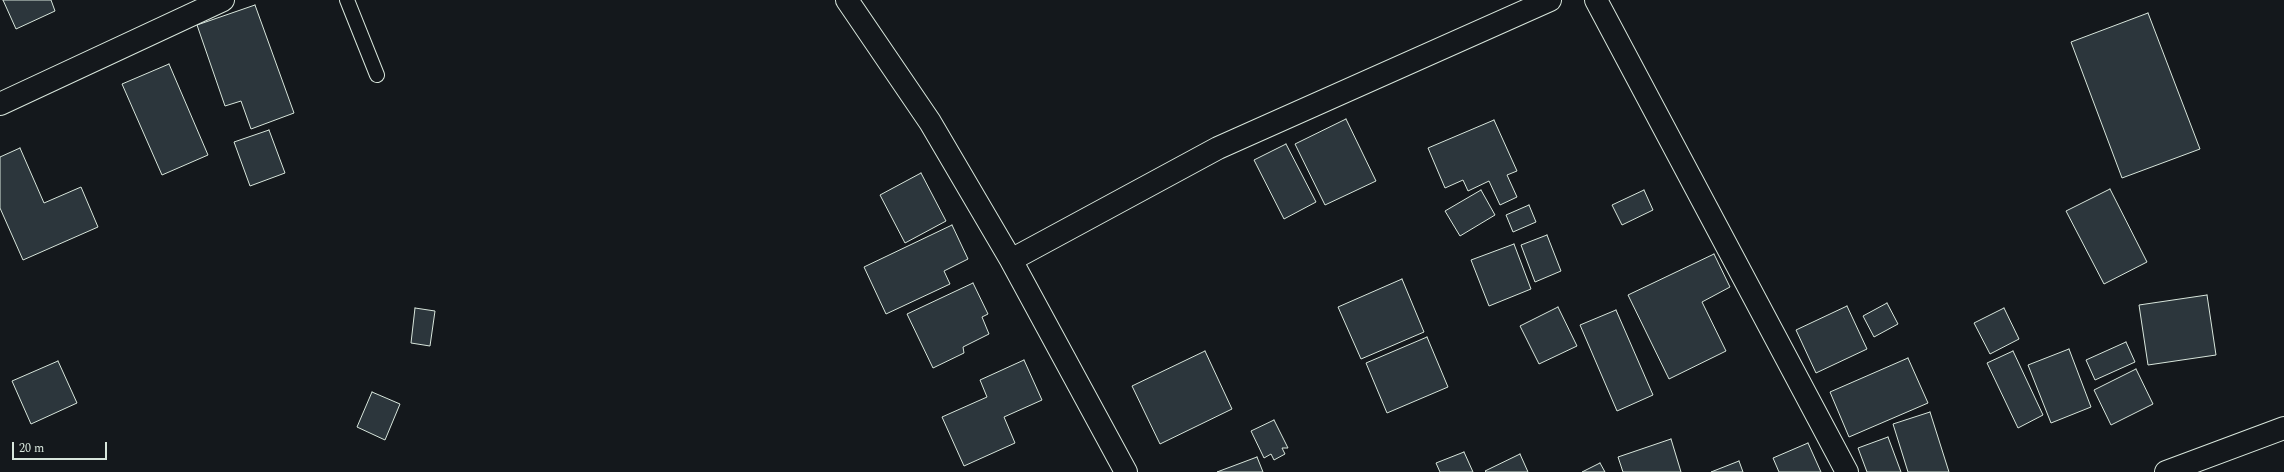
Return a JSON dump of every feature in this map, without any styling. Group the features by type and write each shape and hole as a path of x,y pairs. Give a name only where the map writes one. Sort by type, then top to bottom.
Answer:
{"street":[{"path":"0,104 223,0"},
{"path":"847,0 930,122 1011,260 1126,472"},
{"path":"1011,260 1218,148 1550,0"},
{"path":"1596,0 1847,472"},
{"path":"2166,472 2284,428"}],"lane":[{"path":"346,0 377,75"}],"building":[{"path":"3,0 51,0 55,11 16,29"},
{"path":"255,5 294,113 251,129 241,101 225,106 197,25"},
{"path":"2148,13 2200,149 2122,178 2071,42"},
{"path":"169,64 208,155 162,175 122,84"},
{"path":"1346,119 1376,181 1325,205 1295,144"},
{"path":"1494,120 1517,171 1507,175 1517,197 1500,205 1489,181 1468,191 1463,180 1445,188 1428,148"},
{"path":"269,130 285,173 250,186 234,142"},
{"path":"1286,144 1316,202 1284,219 1254,160"},
{"path":"20,148 44,203 81,187 98,227 23,260 0,208 0,157"},
{"path":"921,173 946,221 905,243 880,195"},
{"path":"2110,189 2147,262 2104,284 2066,211"},
{"path":"1481,190 1495,215 1460,236 1445,211"},
{"path":"1644,190 1653,210 1622,225 1612,205"},
{"path":"1529,205 1536,222 1513,232 1506,215"},
{"path":"952,225 968,259 944,271 950,284 886,314 864,267"},
{"path":"1547,235 1561,271 1535,282 1521,245"},
{"path":"1514,244 1531,289 1489,306 1471,260"},
{"path":"1714,254 1730,287 1702,302 1726,351 1669,379 1628,295"},
{"path":"1402,279 1424,332 1361,359 1338,307"},
{"path":"973,283 988,314 982,317 989,334 963,347 964,353 933,368 907,314"},
{"path":"2207,295 2216,355 2148,365 2139,305"},
{"path":"1887,303 1898,324 1874,337 1863,316"},
{"path":"1847,306 1867,349 1816,373 1796,330"},
{"path":"1558,307 1577,346 1539,364 1520,326"},
{"path":"415,308 435,311 430,346 411,343"},
{"path":"2004,308 2019,339 1990,354 1974,323"},
{"path":"1616,310 1653,395 1617,411 1580,325"},
{"path":"1427,337 1448,387 1387,413 1366,363"},
{"path":"2126,342 2135,362 2095,380 2086,360"},
{"path":"2069,349 2091,407 2051,423 2028,365"},
{"path":"1205,351 1232,409 1160,444 1132,386"},
{"path":"2013,351 2043,415 2018,428 1987,363"},
{"path":"1908,358 1928,403 1849,437 1830,392"},
{"path":"1024,360 1042,400 1004,417 1015,443 964,466 942,417 987,397 980,380"},
{"path":"58,361 77,403 31,424 12,381"},
{"path":"2136,369 2153,404 2111,425 2094,390"},
{"path":"372,392 400,404 385,440 357,427"},
{"path":"1930,412 1949,472 1908,472 1893,424"},
{"path":"1274,420 1288,448 1282,448 1285,454 1274,460 1271,454 1264,458 1251,431"},
{"path":"1888,437 1901,472 1867,472 1858,448"},
{"path":"1671,439 1681,472 1623,472 1618,457"},
{"path":"1808,443 1821,472 1779,472 1773,458"},
{"path":"1464,452 1473,472 1440,472 1436,463"},
{"path":"1520,454 1528,472 1485,471"},
{"path":"1257,457 1263,472 1217,472"},
{"path":"1739,461 1743,472 1711,472"},
{"path":"1600,463 1605,472 1582,472"}]}
